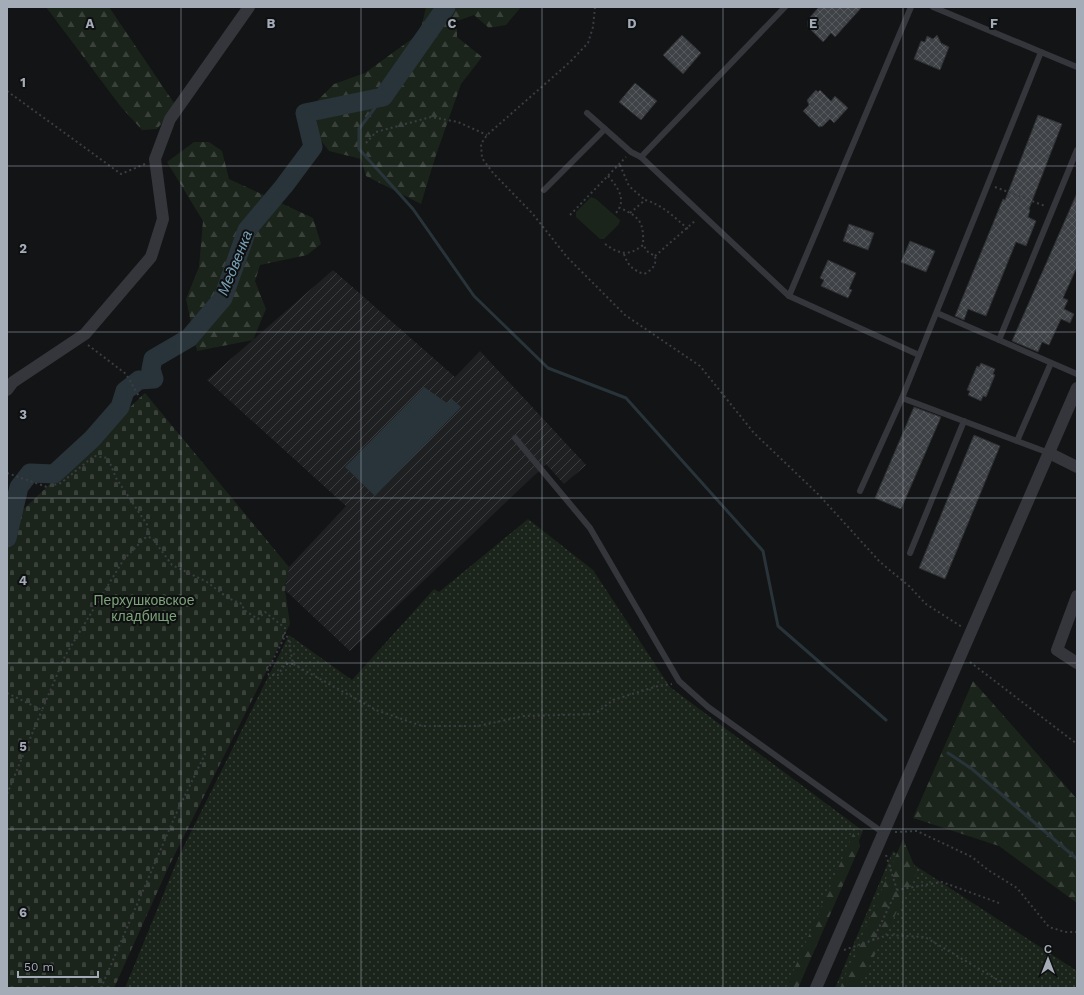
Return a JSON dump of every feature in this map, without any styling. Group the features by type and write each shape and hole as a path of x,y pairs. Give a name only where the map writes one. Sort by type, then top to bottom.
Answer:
{"street":[{"path":"7,390 13,382 85,334 151,257 164,219 155,159 170,119 249,7"},
{"path":"816,988 881,835 1077,388"},
{"path":"1049,453 1077,467"},
{"path":"1077,596 1057,650 1077,663"}],"lane":[{"path":"641,157 785,7"},
{"path":"789,296 911,7"},
{"path":"933,7 1077,67"},
{"path":"860,491 920,355 1041,52"},
{"path":"587,113 631,152 641,157 789,296 920,355"},
{"path":"544,190 605,129"},
{"path":"999,340 1077,150"},
{"path":"936,313 1077,374"},
{"path":"1018,441 1051,363"},
{"path":"902,398 1049,453"},
{"path":"910,553 964,421"},
{"path":"515,438 590,528 679,680 708,707 881,835"}],"path":[{"path":"595,7 593,27 588,43 570,62 487,135 481,144 482,158 493,173 532,213 567,257 625,315 700,366 754,433 818,494 880,562 909,586 926,604 970,632"},
{"path":"7,91 121,174 155,159"},
{"path":"366,143 376,132 431,117 458,122 487,135"},
{"path":"570,215 631,152"},
{"path":"620,164 629,186 645,200 661,206 688,229"},
{"path":"608,176 617,186 621,196 620,208 616,213"},
{"path":"988,184 1053,210"},
{"path":"630,213 645,200"},
{"path":"620,208 635,215 642,224 643,246 648,252 655,256"},
{"path":"655,256 688,229 701,214"},
{"path":"605,244 615,252 624,254 643,246"},
{"path":"624,254 627,262 633,270 644,274 652,270 656,261 655,256"},
{"path":"80,338 126,374 140,398"},
{"path":"7,472 47,487 61,483 94,456 108,458 116,478 148,526 147,536 124,558 65,656 7,794"},
{"path":"147,536 153,539 172,565 207,582 228,598 242,604 244,610 258,619 265,612 285,628 285,636 267,672 269,675 278,675 285,664 293,664 376,710 422,726 478,726 524,716 595,714 613,700 658,686 669,685 679,680"},
{"path":"285,636 288,637 293,664"},
{"path":"961,654 1037,715 1077,744"},
{"path":"7,693 42,710"},
{"path":"102,988 176,814 206,752"},
{"path":"872,940 897,890 881,835 918,831 972,857 988,870 1017,888 1049,927 1065,932 1077,932"},
{"path":"897,890 942,882 999,902"},
{"path":"830,955 888,935 925,937 1003,983"}],"shaded area":[{"path":"333,270 455,377 480,351 586,465 564,484 546,464 350,651 285,590 289,567 346,506 207,380"},
{"path":"424,387 447,403 452,399 461,407 375,496 345,467"}],"green space":[{"path":"46,7 109,7 176,106 157,129 142,130 121,107"},
{"path":"426,7 521,7 506,25 489,28 474,15 457,21 457,37 482,57 461,84 435,158 421,204 366,176 361,159 329,151 319,138 315,103 334,84 365,73 420,33"},
{"path":"194,142 209,142 222,151 229,179 313,218 321,244 307,255 260,265 255,281 266,309 253,340 197,351 186,299 199,267 203,221 167,162"},
{"path":"591,197 596,199 620,220 619,224 604,239 600,239 576,217 576,212"},
{"name":"Перхушковское кладбище","path":"145,393 289,567 285,590 290,624 169,866 114,988 7,988 7,525"},
{"path":"528,519 593,570 670,687 863,831 798,988 125,988 179,856 289,635 352,680 434,589 439,592"},
{"path":"973,681 1077,799 1077,903 999,846 913,818"},
{"path":"856,827 860,846 798,988 786,988"},
{"path":"903,839 917,872 858,988 840,988"},
{"path":"893,851 1077,971 1077,988 835,988"}],"building":[{"path":"819,7 862,7 835,37 831,33 823,42 808,27 810,17"},
{"path":"682,35 701,53 683,74 663,55"},
{"path":"937,35 941,43 949,47 940,70 914,59 921,41 925,42 927,36 933,39"},
{"path":"635,83 657,101 641,120 619,102"},
{"path":"816,90 818,92 820,90 831,101 835,96 848,108 834,123 830,119 823,126 819,127 803,111 809,105 807,100"},
{"path":"1038,115 1062,124 1029,209 1028,217 1036,221 1026,246 1016,242 986,316 968,309 964,320 955,316 1003,199 1005,200"},
{"path":"1077,193 1077,267 1063,298 1068,300 1064,309 1074,314 1070,323 1061,319 1049,345 1042,342 1038,352 1012,341"},
{"path":"849,224 874,233 868,250 843,241"},
{"path":"910,241 935,251 926,272 901,262"},
{"path":"828,260 856,273 849,289 852,290 848,298 821,286 824,280 820,278"},
{"path":"981,363 995,369 993,374 995,375 986,397 983,396 981,401 968,395 970,391 967,390 977,366 979,367"},
{"path":"914,407 941,417 901,509 875,498"},
{"path":"974,435 1000,446 945,579 919,568"}],"waterway":[{"name":"Медвенка","path":"7,538 19,487 30,473 54,474 92,439 120,407 125,391 139,380 154,379 151,369 153,359 189,338 223,298 247,230 284,186 313,147 305,113 383,97 446,7"},
{"path":"383,97 359,129 359,149 413,209 474,296 548,368 626,398 763,551 778,626 886,720"},
{"path":"948,753 972,769 1077,859"}]}
